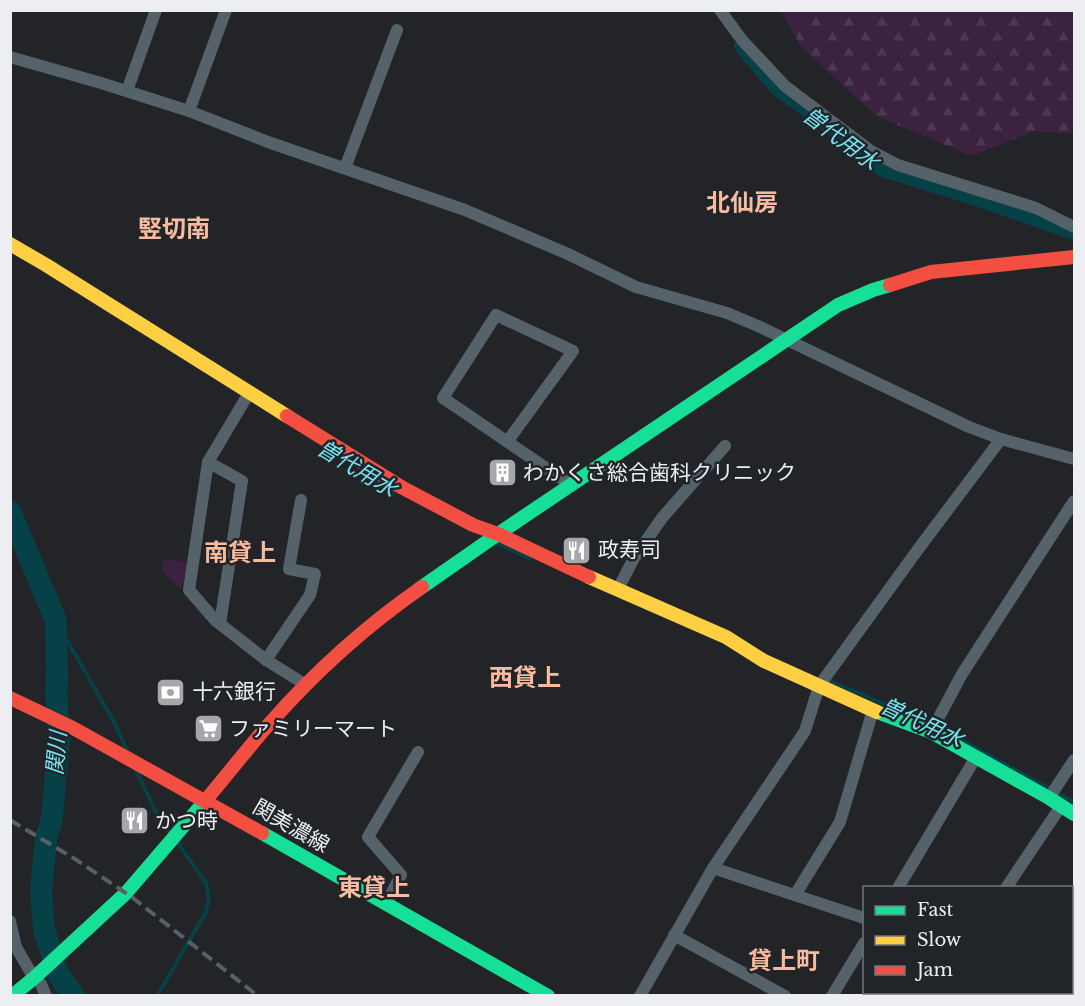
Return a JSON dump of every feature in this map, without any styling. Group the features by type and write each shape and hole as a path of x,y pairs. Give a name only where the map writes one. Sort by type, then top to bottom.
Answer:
{"street":[{"path":"127,91 156,10"},
{"path":"189,111 226,10"},
{"path":"720,10 742,40 785,86 871,151 898,165 1036,208 1074,227"},
{"path":"345,168 397,30"},
{"path":"10,57 189,111 268,142 465,210 568,254 636,287 727,313 969,427 1001,439 1074,459"},
{"path":"10,244 403,488 473,525 498,534 605,585 726,637 764,661 873,710 931,732 1074,814"},
{"path":"12,996 35,978 126,893 204,800 306,685 369,626 409,596 838,305 873,290 931,272 1074,256"},
{"path":"507,442 573,351 496,315 443,398 507,442 571,485"},
{"path":"249,393 208,462 189,590 215,620 266,660 306,685"},
{"path":"640,996 713,868 805,731 819,686 1001,439"},
{"path":"618,589 634,558 662,518 725,446"},
{"path":"208,462 243,481 220,624"},
{"path":"266,660 310,594 315,574 289,569 301,500"},
{"path":"931,732 962,674 1074,501"},
{"name":"関美濃線","path":"10,698 73,728 204,800 548,996"},
{"path":"795,895 840,822 873,710"},
{"path":"386,904 401,875 368,837 418,752"},
{"path":"899,886 976,758"},
{"path":"1049,798 1074,760"},
{"path":"1007,886 1061,806"},
{"path":"713,868 863,918"},
{"path":"10,921 13,943 41,984 46,996"},
{"path":"674,935 785,996"},
{"path":"832,996 863,945"}],"green space":[{"path":"781,11 1074,11 1074,134 1034,131 972,156 878,117 802,48"},
{"path":"164,559 191,562 187,581 179,588 162,571"}],"waterway":[{"name":"曽代用水","path":"741,46 777,89 823,121 880,169 1074,233"},
{"name":"曽代用水","path":"371,478 395,492"},
{"name":"関川","path":"10,511 56,621 59,739 52,818 46,839 41,891 44,929 58,974 74,996"},
{"name":"曽代用水","path":"496,543 530,559"},
{"path":"56,621 114,722 128,752"},
{"name":"曽代用水","path":"825,679 923,720"},
{"name":"曽代用水","path":"936,726 1074,802"},
{"path":"136,770 157,814 171,834"},
{"path":"157,996 206,912 209,899 206,883 177,842"}],"railway":[{"path":"10,820 75,859 133,898 258,996"}],"traffic: fast":[{"path":"422,587 838,305 890,285"},
{"path":"877,712 931,732 1074,814"},
{"path":"12,996 126,893 205,801"},
{"path":"262,833 548,996"}],"traffic: slow":[{"path":"10,244 287,416"},
{"path":"589,577 726,637 764,661 877,712"}],"traffic: jam":[{"path":"890,285 931,272 1074,257"},
{"path":"287,416 403,488 473,525 498,534 589,577"},
{"path":"205,801 262,732 305,686 342,650 422,587"},
{"path":"10,698 73,728 262,833"}],"place":[{"name":"わかくさ総合歯科クリニック","path":"502,473"},
{"name":"政寿司","path":"577,550"},
{"name":"十六銀行","path":"171,692"},
{"name":"ファミリーマート","path":"208,729"},
{"name":"かつ時","path":"134,821"}],"district":[{"name":"北仙房","path":"742,203"},
{"name":"竪切南","path":"174,229"},
{"name":"南貸上","path":"240,553"},
{"name":"西貸上","path":"525,678"},
{"name":"東貸上","path":"374,888"},
{"name":"貸上町","path":"784,961"}]}
